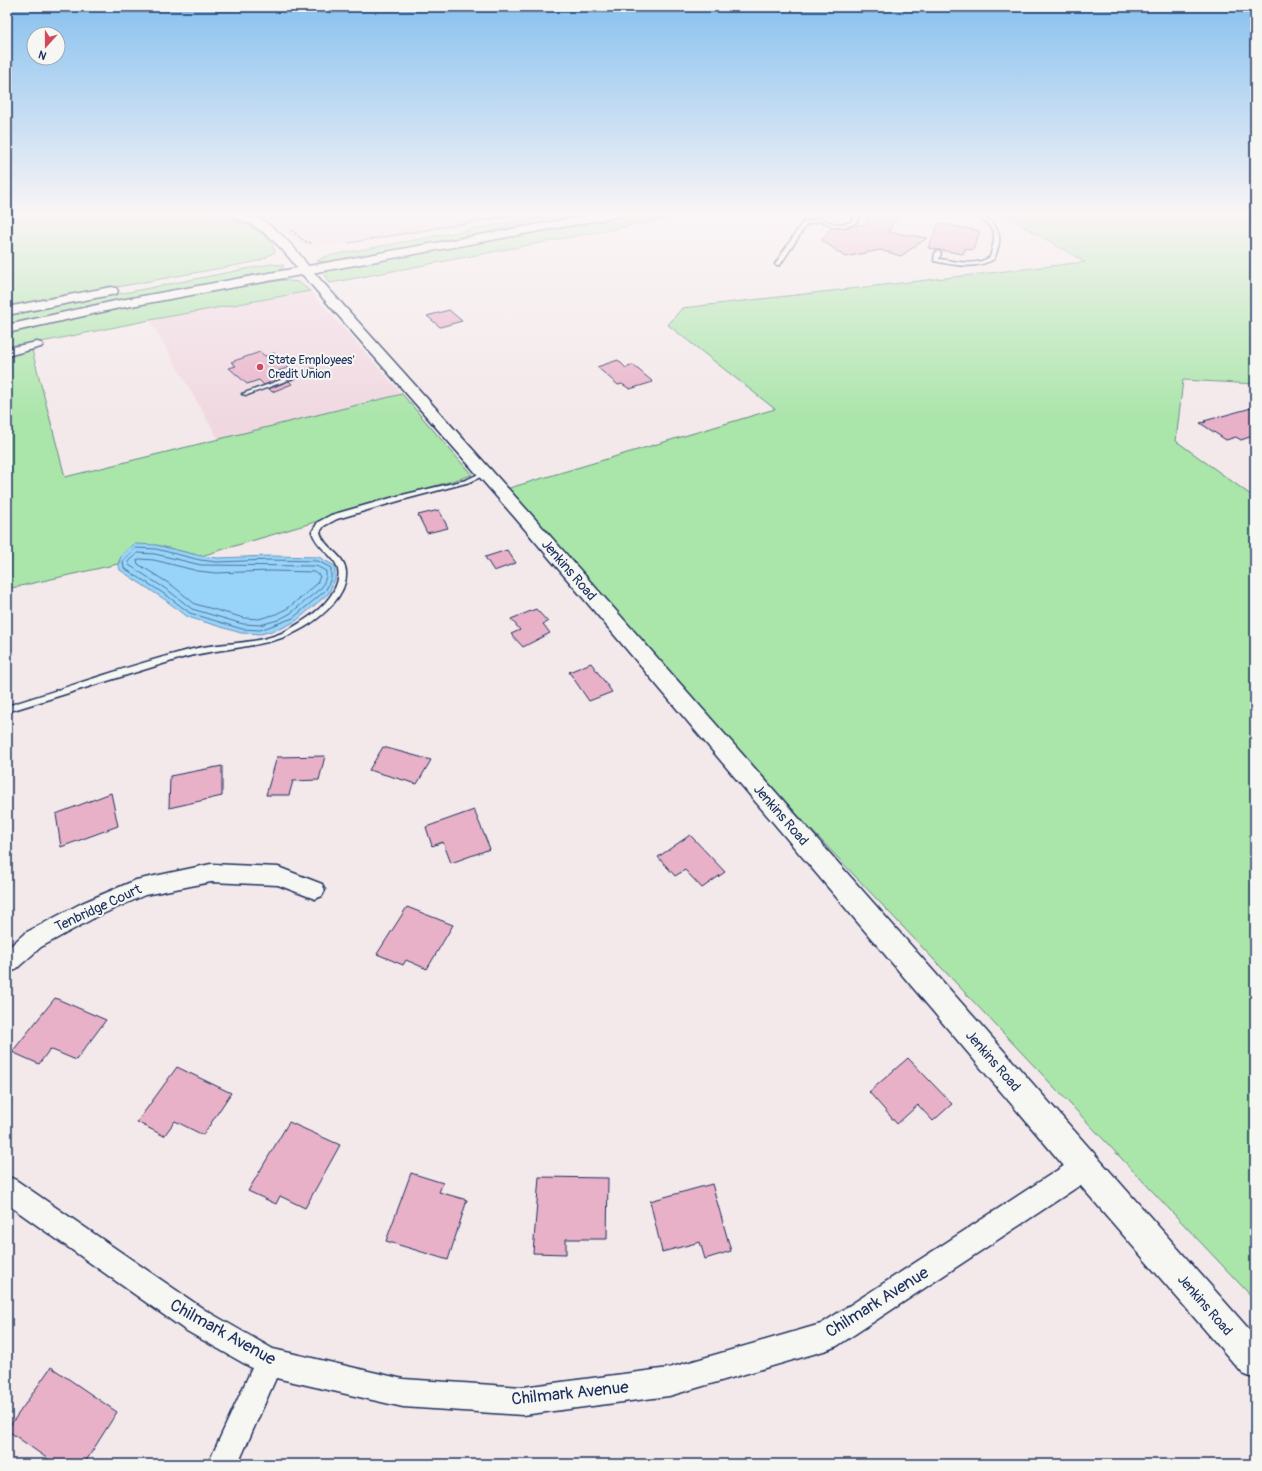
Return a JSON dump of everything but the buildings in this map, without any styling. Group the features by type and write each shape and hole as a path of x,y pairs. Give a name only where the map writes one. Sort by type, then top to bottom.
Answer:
{"main road":[{"path":"7,329 213,282"},
{"name":"Jenkins Road","path":"322,282 1255,1362"},
{"path":"7,311 122,289"}],"street":[{"path":"7,352 37,345"},
{"name":"Tenbridge Court","path":"7,963 33,940 89,910 143,886 211,873 278,876 315,890"},
{"name":"Chilmark Avenue","path":"7,1189 195,1320 269,1362 403,1393 523,1401 669,1382 827,1336 1085,1167"},
{"path":"223,1464 269,1362"}],"lane":[{"path":"245,394 313,370"},
{"path":"7,709 202,650 277,638 314,618 334,598 341,583 342,570 338,558 322,546 316,538 316,532 322,524 334,518 400,498 468,481 486,473"}],"shaded area":[{"path":"310,291 402,394 219,440 150,320"}],"green space":[{"path":"7,282 146,282 7,307"},
{"path":"181,282 218,282 111,302 7,325 7,316"},
{"path":"272,282 298,282 310,291 150,320 7,349 7,332 164,300"},
{"path":"913,282 1255,282 1255,384 1183,380 1176,441 1255,498 1255,1300 804,822 506,489 775,409 668,325 682,308"},
{"path":"32,350 65,477 402,394 472,475 201,556 156,545 120,559 118,564 7,589 7,355"}],"water":[{"path":"135,544 156,545 201,556 218,558 270,556 319,557 335,566 335,579 329,593 296,621 282,628 261,634 241,633 188,617 120,570 120,558"}],"place":[{"name":"State Employees' Credit Union","path":"260,367"}]}
